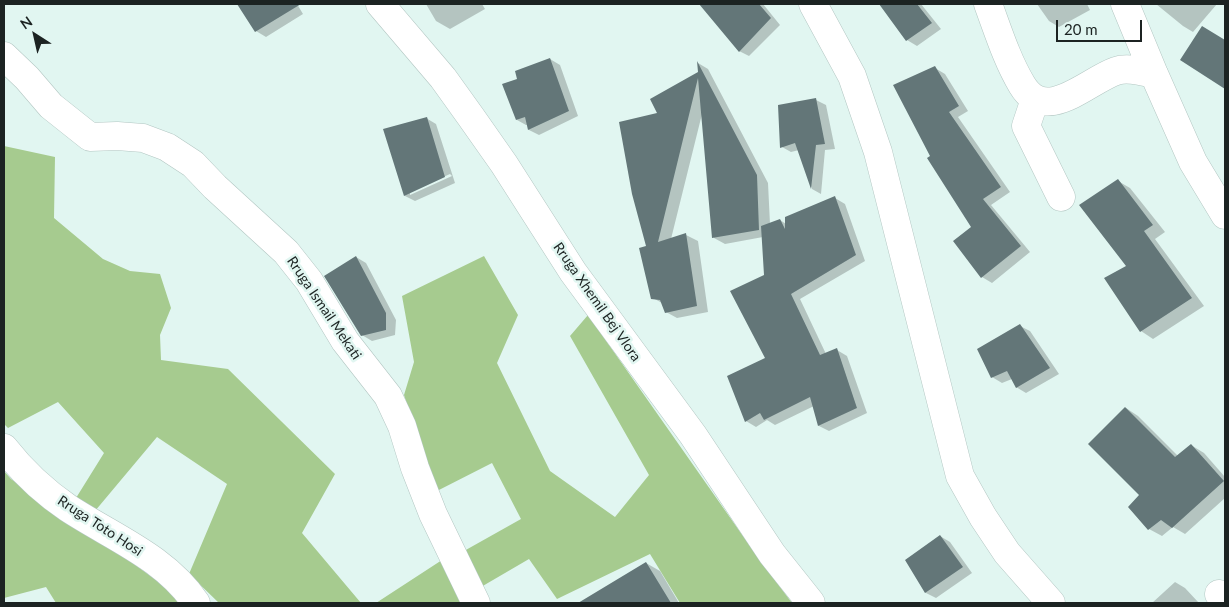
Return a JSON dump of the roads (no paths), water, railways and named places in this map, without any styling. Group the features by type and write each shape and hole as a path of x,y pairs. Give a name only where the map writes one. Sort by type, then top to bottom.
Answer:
{"street":[{"name":"Rruga Xhemil Bej Vlora","path":"380,4 443,78 504,164 573,272 693,435 772,554 811,603"},
{"path":"813,4 852,76 878,152 960,476 983,517 1007,553 1051,603"},
{"path":"988,4 1008,56 1023,87 1034,100 1048,102 1068,97 1096,79 1118,70 1136,70 1154,74"},
{"path":"1125,4 1193,162 1225,215"},
{"name":"Rruga Ismail Mekati","path":"4,56 27,78 51,106 90,137 144,138 167,147 193,164 215,187 286,252 308,281 345,341 388,396 402,426 415,468 433,514 476,603"},
{"path":"1034,100 1026,126 1061,196"},
{"name":"Rruga Toto Hosi","path":"4,448 24,473 67,507 139,550 166,570 196,603"}]}
